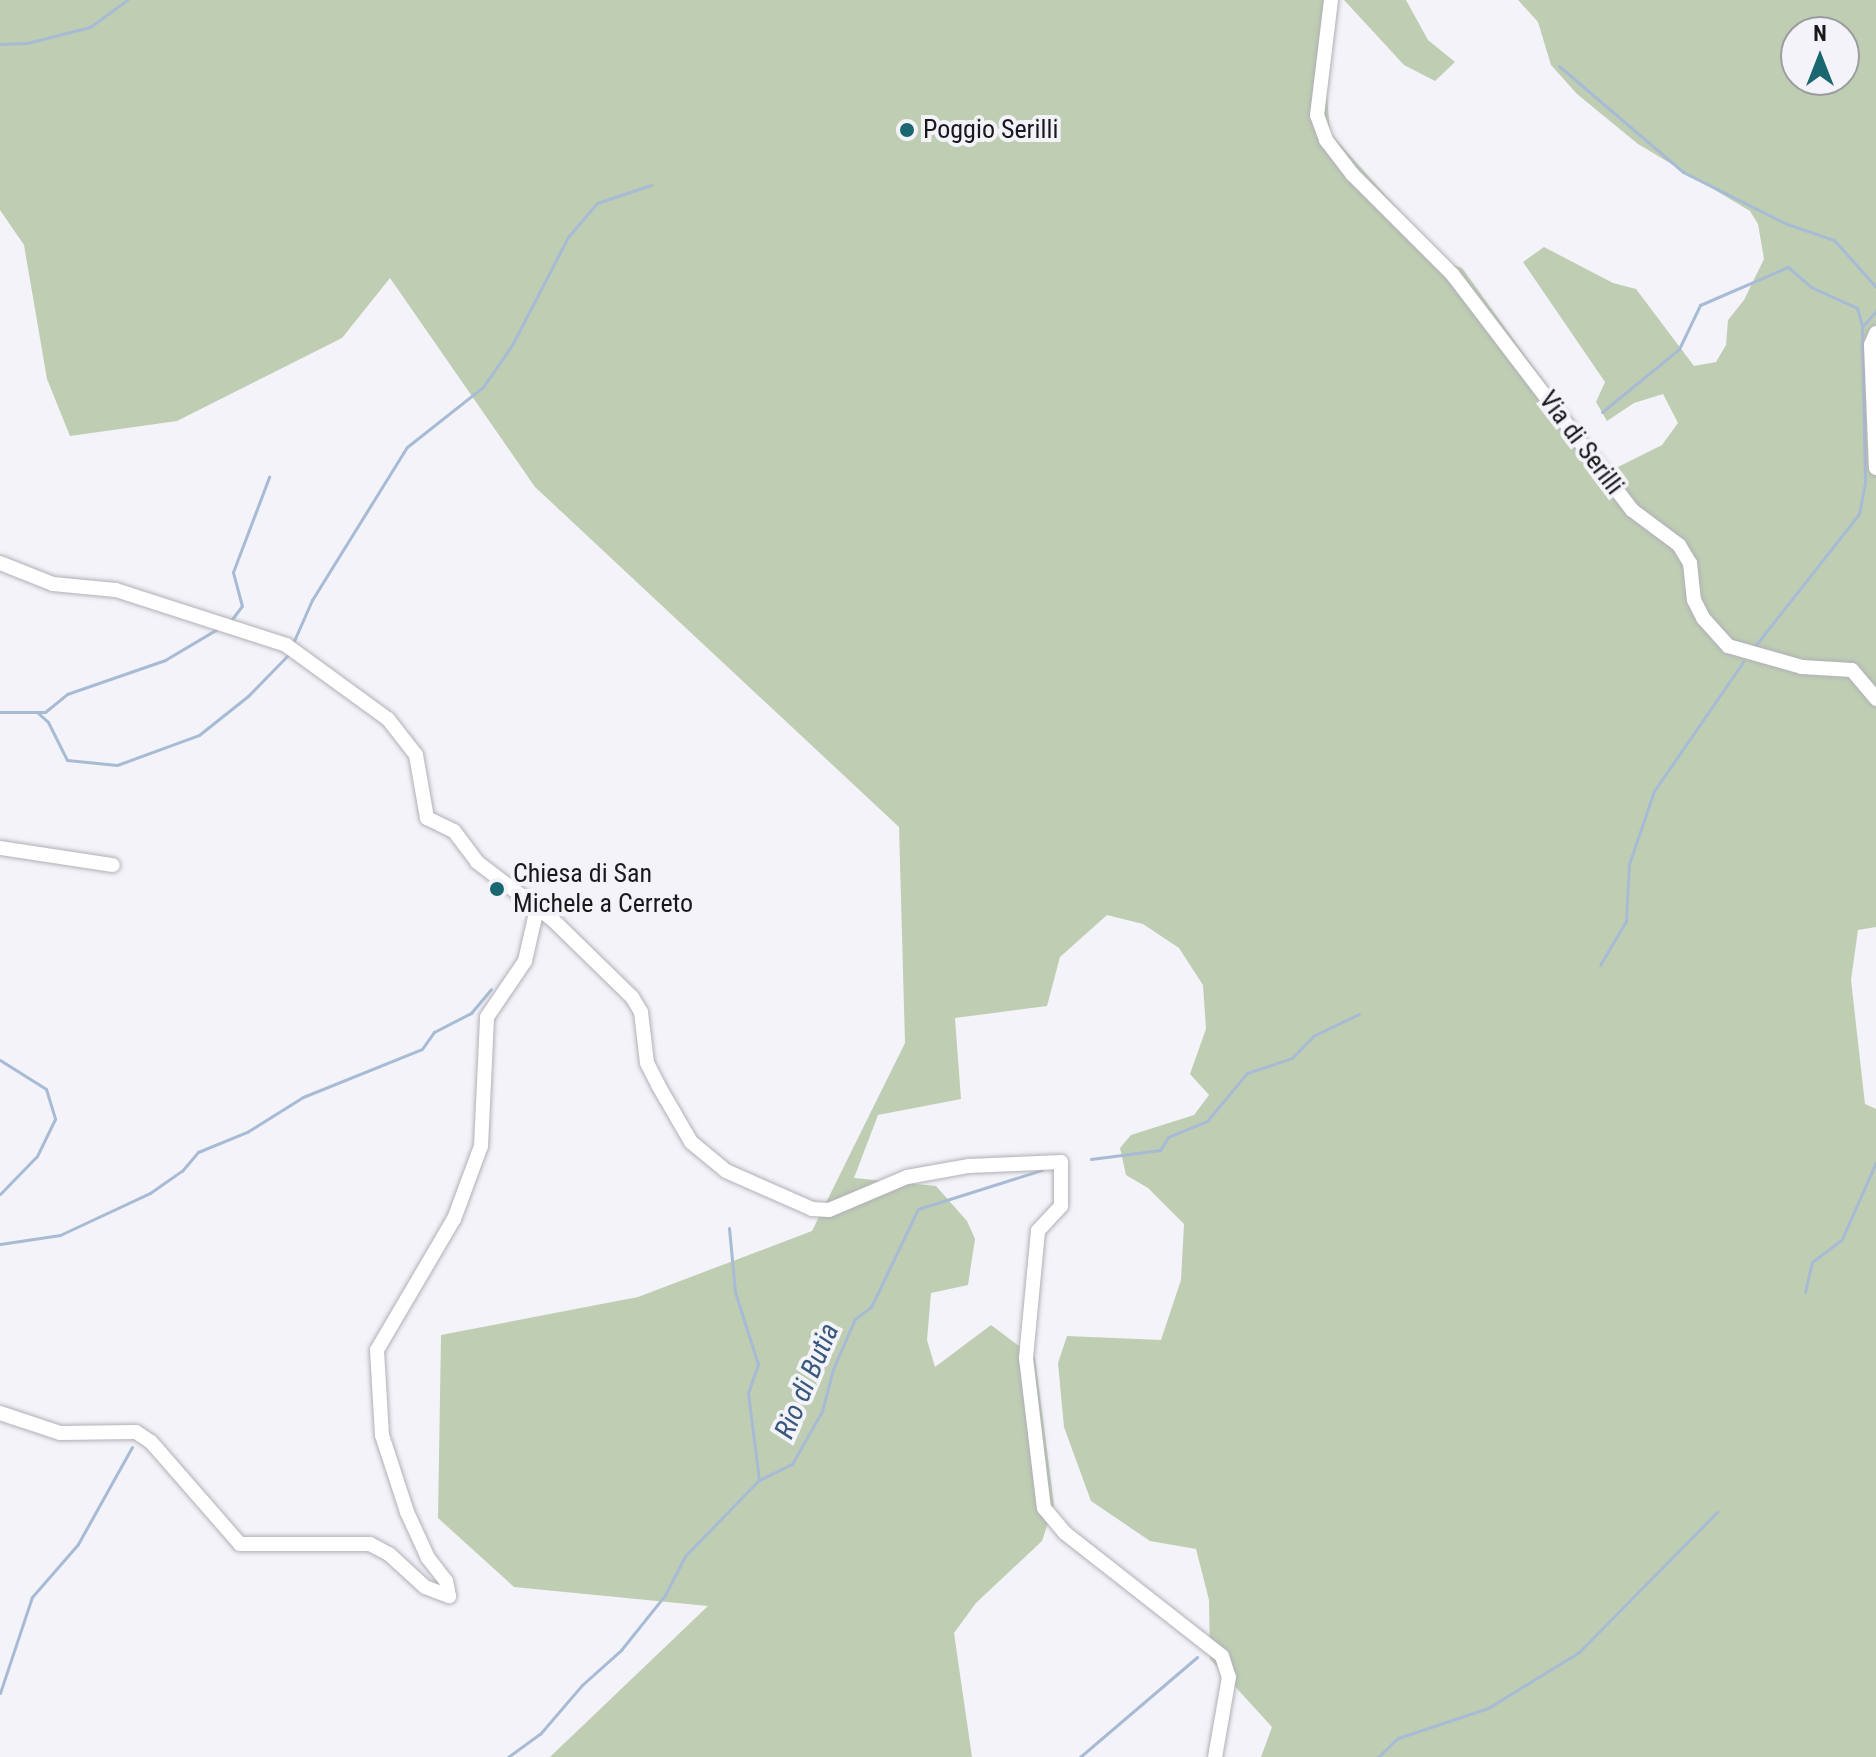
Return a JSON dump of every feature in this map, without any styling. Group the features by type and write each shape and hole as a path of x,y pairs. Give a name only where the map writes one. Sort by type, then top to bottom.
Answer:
{"street":[{"name":"Via di Serilli","path":"1331,0 1317,115 1326,140 1353,175 1453,275 1632,510 1679,545 1690,563 1694,600 1703,618 1728,646 1802,667 1852,670 1876,699"},
{"path":"1876,333 1871,345 1876,468"},
{"path":"0,563 53,584 116,590 292,649 360,696 406,737 420,766 427,818 454,831 477,862 537,908 632,997 641,1012 647,1063 658,1085 691,1142 726,1171 812,1209 829,1210 907,1177 969,1166 1061,1162 1061,1206 1038,1231 1026,1358 1044,1508 1065,1533 1222,1656 1229,1677 1215,1757"},
{"path":"0,848 113,865"},
{"path":"0,1413 60,1433 136,1432 151,1442 240,1544 370,1544 389,1554 425,1587 449,1596 446,1581 428,1558 407,1512 382,1435 377,1350 454,1219 481,1146 487,1017 525,961 537,908"}],"green space":[{"path":"0,0 1335,0 1327,95 1330,133 1446,263 1462,268 1604,465 1616,468 1662,445 1678,423 1663,394 1634,403 1607,421 1596,402 1605,382 1523,262 1544,247 1613,283 1636,289 1694,366 1716,362 1726,345 1728,320 1744,300 1764,259 1758,224 1750,211 1638,144 1577,94 1551,65 1538,22 1518,0 1876,0 1876,927 1858,930 1851,980 1865,1104 1876,1109 1876,1757 1261,1757 1272,1727 1210,1659 1209,1600 1196,1549 1150,1541 1091,1501 1064,1427 1058,1363 1067,1336 1161,1340 1181,1280 1184,1224 1148,1188 1126,1175 1120,1148 1131,1135 1194,1115 1209,1095 1190,1074 1206,1029 1203,985 1179,948 1143,924 1107,915 1060,957 1047,1006 955,1018 961,1099 878,1115 854,1178 936,1186 967,1221 975,1239 968,1285 931,1293 927,1340 935,1367 991,1325 1035,1358 1054,1505 1042,1541 976,1603 954,1633 972,1757 550,1757 708,1606 514,1587 438,1518 441,1335 638,1297 812,1231 905,1043 899,827 535,487 390,278 342,338 177,421 70,436 47,379 24,245 0,210"},
{"path":"1344,0 1406,0 1428,40 1455,62 1435,81 1404,65"}],"waterway":[{"path":"0,44 27,43 90,27 127,0"},
{"path":"1559,66 1683,172 1787,224 1834,240 1876,287"},
{"path":"293,643 312,600 407,447 483,387 512,345 568,237 597,203 651,185"},
{"path":"1602,412 1679,349 1700,305 1788,267 1811,287 1857,308 1862,326"},
{"path":"1755,646 1859,514 1865,483 1862,327 1876,311"},
{"path":"229,623 242,606 233,572 269,477"},
{"path":"0,712 45,712 67,694 165,660 219,628"},
{"path":"38,713 48,722 67,760 117,765 199,735 248,696 289,654"},
{"path":"1600,965 1626,921 1629,864 1654,791 1743,662"},
{"path":"0,1244 60,1235 150,1193 182,1171 198,1152 247,1132 303,1097 422,1049 434,1032 471,1013 491,989"},
{"name":"Rio di Butia","path":"1091,1159 1160,1150 1168,1137 1207,1121 1247,1073 1292,1058 1313,1036 1359,1014"},
{"path":"0,1060 46,1089 55,1119 37,1156 0,1194"},
{"path":"1805,1292 1812,1262 1842,1239 1876,1162"},
{"name":"Rio di Butia","path":"508,1757 540,1734 582,1685 621,1650 665,1595 685,1556 759,1480 792,1464 822,1411 833,1369 855,1319 871,1307 918,1209 1042,1170"},
{"path":"729,1228 735,1292 758,1364 748,1393 759,1480"},
{"path":"0,1693 32,1597 78,1544 132,1447"},
{"path":"1378,1757 1398,1738 1488,1708 1579,1652 1717,1512"},
{"path":"1080,1757 1197,1657"}],"place":[{"name":"Poggio Serilli","path":"907,130"},
{"name":"Chiesa di San Michele a Cerreto","path":"497,889"}]}
